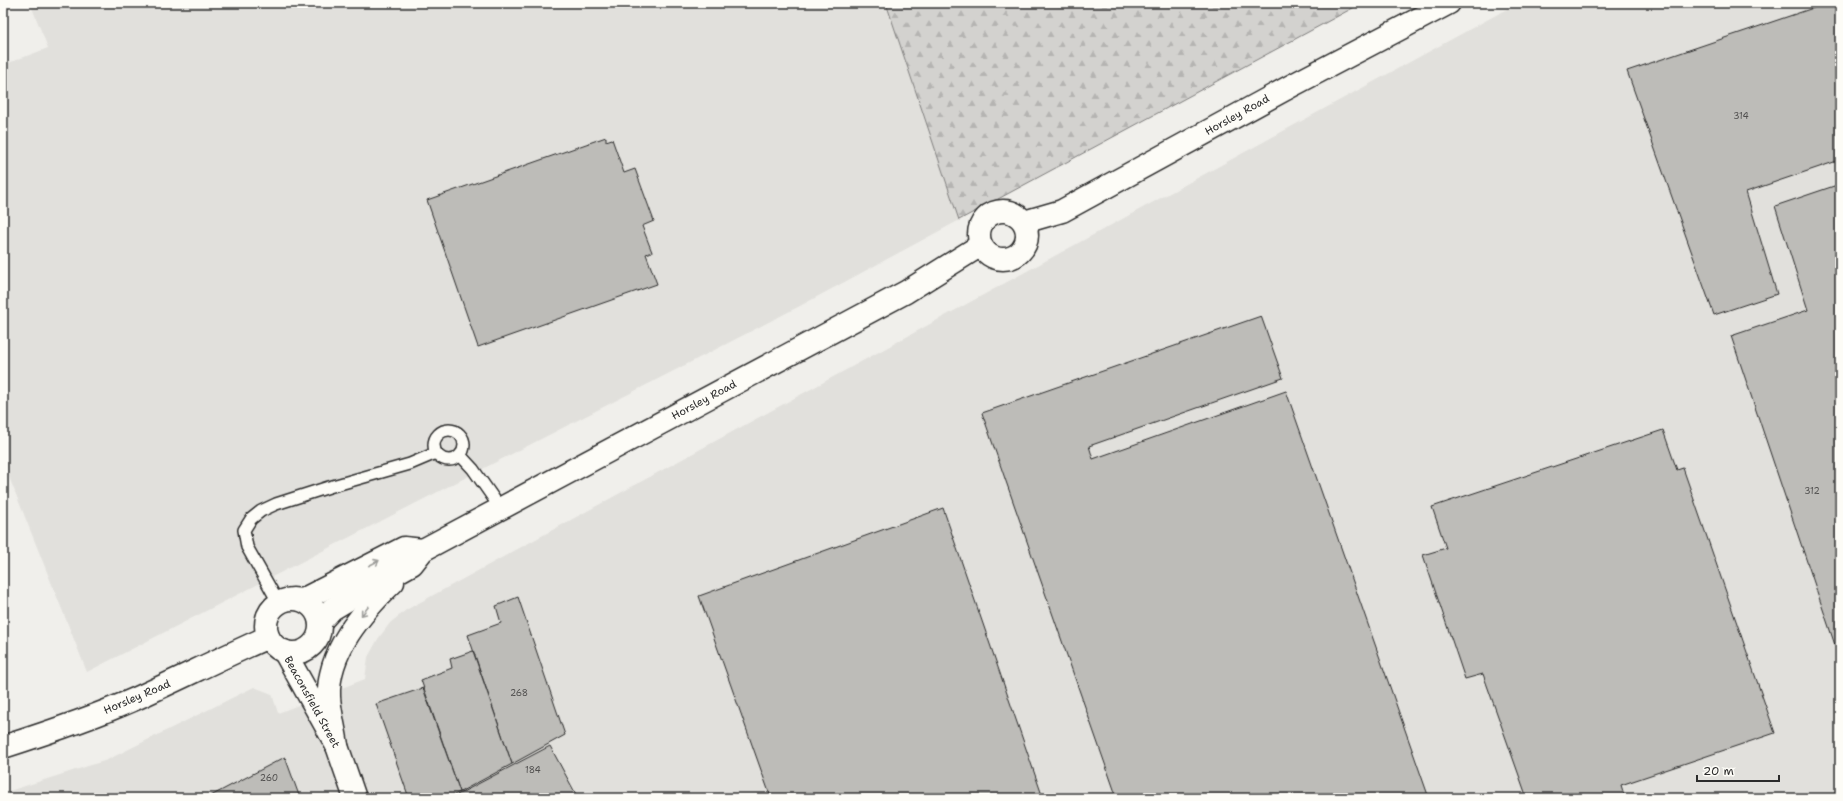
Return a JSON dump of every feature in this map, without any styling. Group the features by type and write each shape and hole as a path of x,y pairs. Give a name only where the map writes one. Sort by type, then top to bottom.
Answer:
{"main road":[{"name":"Horsley Road","path":"1024,222 1062,211 1291,86 1449,3"},
{"path":"997,211 1012,212 1024,222 1027,238 1021,251 1015,256 999,259 986,251 981,245 979,237 980,228 984,220 990,214 997,211"},
{"name":"Horsley Road","path":"319,629 332,609 418,557 501,509 906,292 981,245"},
{"path":"319,629 315,642 304,650 290,653 276,644 265,622 272,607 278,602 286,599 302,600 404,548 418,557 380,594 357,622 336,659 330,679 329,698 337,746"},
{"path":"302,600 315,609 330,679"},
{"name":"Horsley Road","path":"3,747 65,726 133,700 224,656 276,644"},
{"name":"Beaconsfield Street","path":"276,644 337,746 355,798"}],"lane":[{"path":"448,431 457,433 462,439 463,447 460,455 450,460 442,459 436,453 434,449 435,441 440,434 448,431"},
{"path":"278,602 247,547 244,530 251,519 261,511 276,504 410,464 436,453"},
{"path":"460,455 473,469 501,509"}],"shaded area":[{"path":"30,3 1363,3 798,307 87,672 3,462 3,65 48,48"},
{"path":"1518,3 1840,3 1840,798 3,798 3,793 107,760 254,687 272,694 278,713 365,679 368,657 378,639 390,623 406,610"}],"green space":[{"path":"886,3 1362,3 959,220"}],"building":[{"path":"1828,3 1840,3 1840,160 1746,192 1777,294 1714,315 1627,71"},
{"path":"606,137 606,141 612,139 624,173 635,169 654,221 642,226 652,252 646,254 657,284 478,347 427,200"},
{"path":"1840,184 1840,647 1836,648 1731,336 1808,310 1775,206"},
{"path":"1261,316 1283,378 1089,446 1093,459 1286,391 1429,798 1117,798 982,413"},
{"path":"1663,430 1677,470 1683,468 1775,733 1621,785 1625,798 1527,798 1483,674 1465,679 1423,555 1446,548 1432,507"},
{"path":"943,508 1043,798 771,798 699,596"},
{"path":"518,597 565,735 512,764 468,635 501,623 496,606"},
{"path":"473,651 512,764 460,792 421,680 452,668 450,659"},
{"path":"423,688 460,792 448,798 409,798 376,704"},
{"path":"550,746 578,798 458,798 457,795"},
{"path":"285,757 300,798 207,798"}]}
